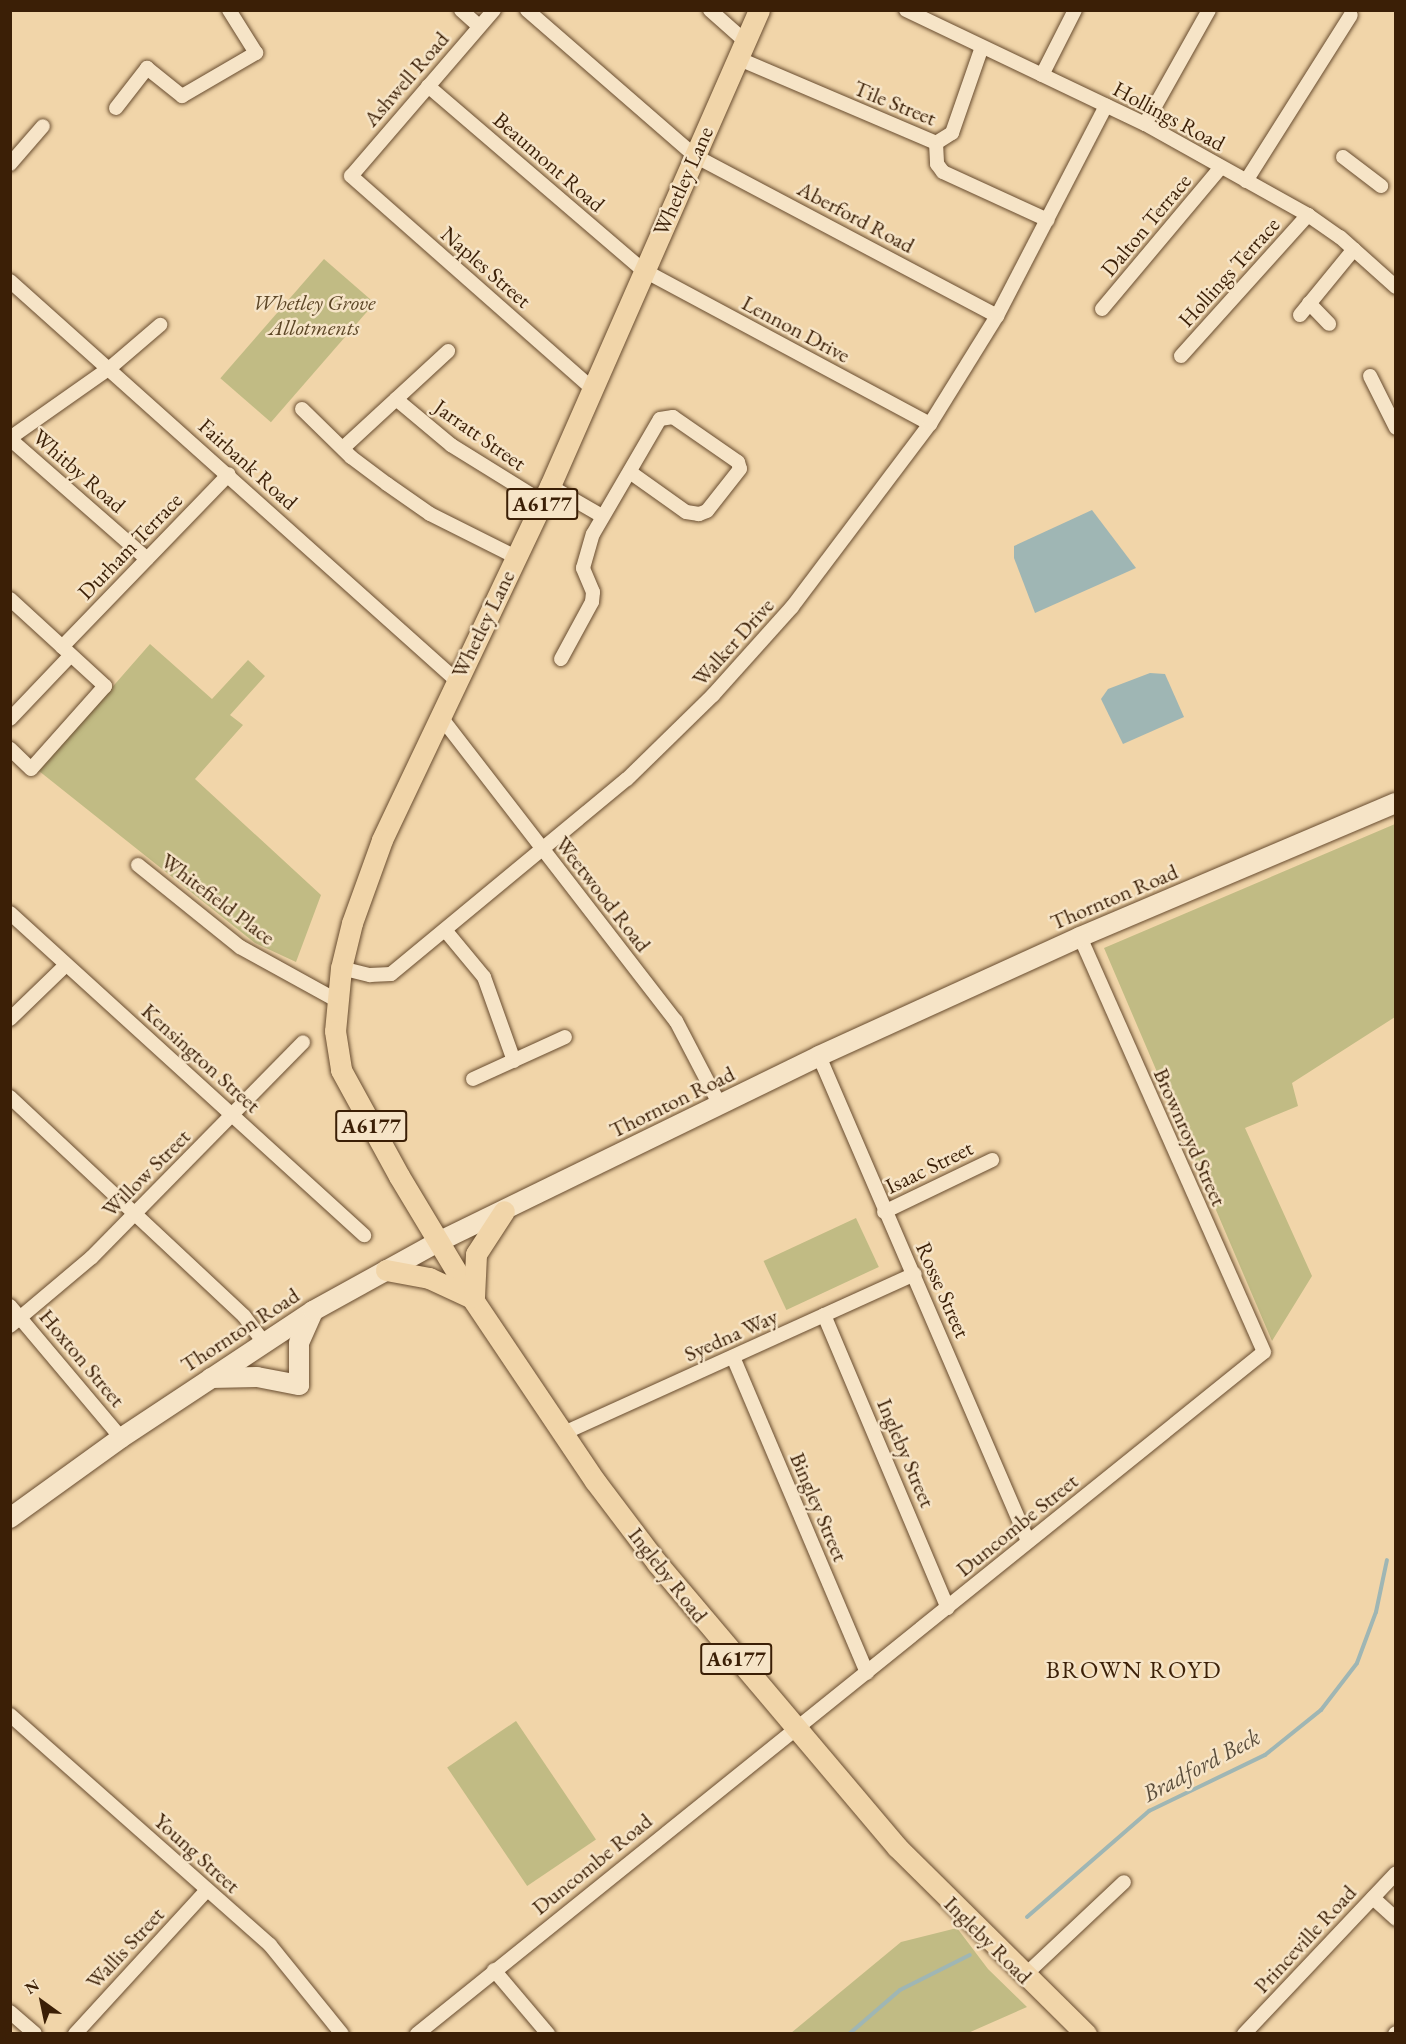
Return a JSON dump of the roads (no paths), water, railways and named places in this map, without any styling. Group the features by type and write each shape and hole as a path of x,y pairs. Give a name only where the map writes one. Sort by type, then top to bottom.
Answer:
{"main road":[{"name":"Whetley Lane","path":"438,1242 341,1070 336,1000 341,968 382,840 456,680 547,494 643,270 759,10"},
{"name":"Thornton Road","path":"13,1512 313,1311 438,1242 819,1056 1080,937 1395,803"},
{"path":"386,1270 429,1278 473,1300 476,1254 504,1211"},
{"name":"Ingleby Road","path":"438,1242 473,1300 564,1434 657,1563 794,1728 897,1847 1024,1976 1086,2034"},
{"path":"210,1378 257,1377 299,1385 299,1344 313,1311"}],"street":[{"path":"116,108 147,68 182,96 256,53 229,10"},
{"path":"461,10 479,26"},
{"name":"Ashwell Road","path":"351,176 494,10"},
{"name":"Aberford Road","path":"527,10 695,156 997,316"},
{"name":"Tile Street","path":"710,10 741,49 936,142 952,133 982,47"},
{"name":"Hollings Road","path":"906,10 1145,124 1308,215 1354,249 1395,287"},
{"path":"1042,75 1075,10"},
{"path":"1145,124 1209,10"},
{"path":"1246,181 1351,15"},
{"name":"Beaumont Road","path":"428,86 643,270"},
{"name":"Walker Drive","path":"341,968 370,975 391,974 627,779 713,695 792,608 930,424 997,316 1106,106"},
{"path":"10,164 43,126"},
{"path":"936,142 937,164 943,172 1048,220"},
{"path":"1343,157 1381,186"},
{"name":"Dalton Terrace","path":"1102,309 1221,167"},
{"name":"Naples Street","path":"351,176 593,389"},
{"name":"Hollings Terrace","path":"1181,356 1308,215"},
{"path":"1300,315 1354,249"},
{"name":"Lennon Drive","path":"643,270 930,424"},
{"name":"Fairbank Road","path":"10,281 111,368 456,680"},
{"path":"1309,303 1329,324"},
{"path":"10,439 111,368 160,325"},
{"path":"343,448 448,351"},
{"path":"1370,376 1395,428"},
{"name":"Jarratt Street","path":"396,399 451,445 547,494 602,516"},
{"path":"303,409 343,448 430,514 516,557"},
{"path":"561,658 592,602 593,592 583,568 602,516 660,419 673,417 738,462 740,469 707,512 699,514 686,512 630,472"},
{"name":"Whitby Road","path":"10,439 147,559"},
{"name":"Durham Terrace","path":"10,719 147,559 229,474"},
{"path":"10,599 105,686 31,769 10,749"},
{"name":"Weetwood Road","path":"440,716 676,1021 720,1105"},
{"name":"Whitefield Place","path":"138,865 240,948 336,1000"},
{"name":"Kensington Street","path":"10,913 364,1235"},
{"path":"445,930 484,977 514,1061"},
{"name":"Brownroyd Street","path":"1080,937 1264,1352"},
{"path":"10,1020 66,965"},
{"path":"473,1079 565,1037"},
{"name":"Willow Street","path":"15,1322 134,1214 234,1115 303,1042"},
{"name":"Rosse Street","path":"819,1056 884,1212 915,1274 1028,1541"},
{"path":"10,1097 244,1316 264,1343"},
{"name":"Isaac Street","path":"884,1212 992,1161"},
{"name":"Syedna Way","path":"564,1434 915,1274"},
{"name":"Hoxton Street","path":"10,1306 15,1322 121,1438"},
{"name":"Ingleby Street","path":"824,1316 948,1608"},
{"name":"Duncombe Street","path":"794,1728 867,1673 1264,1352"},
{"name":"Bingley Street","path":"733,1357 867,1673"},
{"name":"Young Street","path":"10,1715 206,1891 270,1945 342,2034"},
{"name":"Duncombe Road","path":"417,2034 794,1728"},
{"name":"Princeville Road","path":"1244,2034 1395,1874"},
{"path":"1024,1976 1124,1882"},
{"name":"Wallis Street","path":"75,2034 206,1891"},
{"path":"1372,1898 1395,1919"},
{"path":"494,1970 548,2034"},
{"path":"10,2012 35,2034"}],"water":[{"path":"1092,510 1136,568 1035,613 1014,558 1014,546"},
{"path":"1150,673 1165,674 1184,717 1123,744 1101,699 1108,689"}],"waterway":[{"name":"Bradford Beck","path":"1027,1917 1149,1811 1265,1755 1321,1710 1357,1663 1376,1612 1387,1560"},
{"name":"Bradford Beck","path":"849,2034 900,1990 970,1955"}],"district":[{"name":"BROWN ROYD","path":"1134,1670"}],"park label":[{"name":"Whetley Grove Allotments","path":"314,314"}]}
